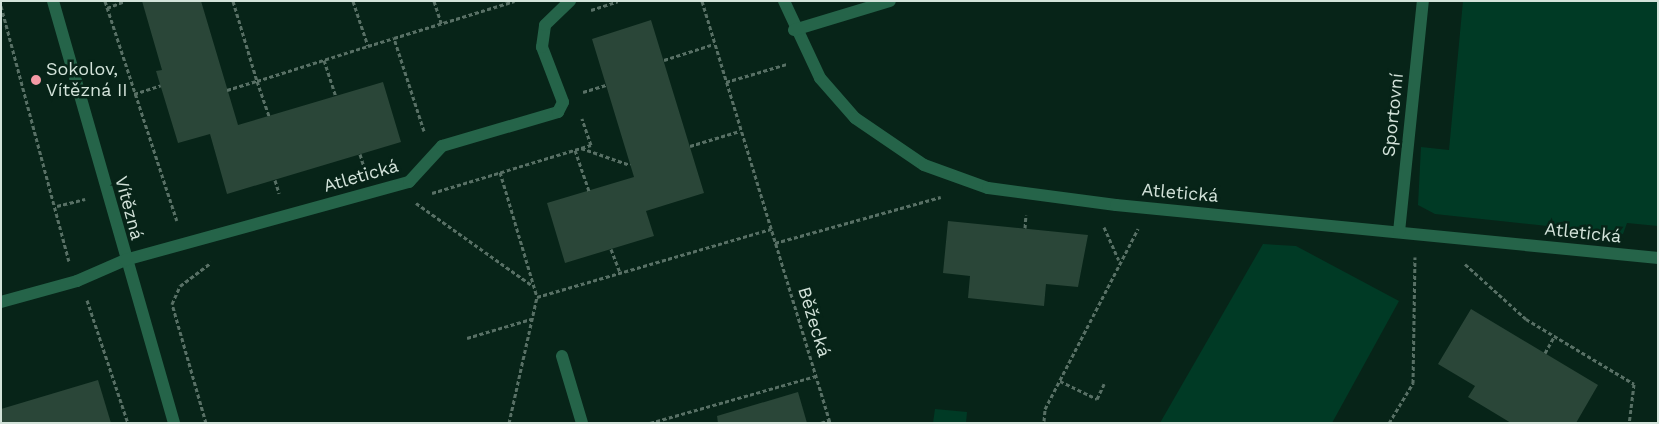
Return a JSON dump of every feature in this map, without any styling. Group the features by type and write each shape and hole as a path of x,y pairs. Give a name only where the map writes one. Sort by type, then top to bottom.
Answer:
{"street":[{"name":"Vítězná","path":"53,1 125,260 174,423"},
{"name":"Atletická","path":"1,302 77,281 125,260 408,182 442,146 558,112 563,102 542,47 545,25 570,1"},
{"name":"Atletická","path":"784,1 794,30 820,78 855,118 893,146 924,165 988,188 1658,258"},
{"path":"794,30 890,1"},
{"name":"Sportovní","path":"1399,232 1423,1"},
{"path":"562,356 582,423"}],"path":[{"path":"104,1 170,210 179,226"},
{"path":"107,8 125,1"},
{"path":"233,1 269,116"},
{"path":"353,1 368,46"},
{"path":"434,1 442,25"},
{"path":"228,90 394,38 442,25 514,1"},
{"path":"537,297 771,229 702,1"},
{"path":"1,6 77,281 89,304 128,423"},
{"path":"394,38 424,133 423,142"},
{"path":"664,60 714,44"},
{"path":"726,82 809,57"},
{"path":"324,60 336,96"},
{"path":"134,94 161,86"},
{"path":"573,95 606,86"},
{"path":"690,146 740,131"},
{"path":"580,148 630,165"},
{"path":"575,150 589,190"},
{"path":"500,172 537,297 509,423"},
{"path":"57,206 108,194"},
{"path":"776,242 946,196"},
{"path":"411,200 534,287"},
{"path":"1020,209 1036,210"},
{"path":"1099,216 1120,261"},
{"path":"1044,421 1060,381 1120,261 1142,222"},
{"name":"Běžecká","path":"771,229 830,421"},
{"path":"611,249 620,273"},
{"path":"1389,423 1413,383 1415,249"},
{"path":"1460,259 1526,319 1634,384 1628,423"},
{"path":"206,423 172,304 180,286 193,272 216,260"},
{"path":"467,338 532,319"},
{"path":"1545,352 1554,337"},
{"path":"650,423 816,376"},
{"path":"1060,381 1098,399 1104,384"},
{"path":"672,417 674,421"},
{"path":"821,423 830,421"}],"green space":[{"path":"1463,1 1658,1 1658,226 1627,223 1623,234 1435,214 1418,205 1421,147 1449,150"},
{"path":"1263,244 1296,246 1399,301 1332,423 1160,423"},
{"path":"935,409 967,412 966,423 933,423"}],"building":[{"path":"142,1 201,1 238,125 383,82 401,142 227,194 210,134 178,143 156,71 162,70"},
{"path":"651,20 704,193 646,211 654,236 565,263 547,203 634,177 592,39"},
{"path":"948,221 1088,235 1078,287 1046,284 1044,306 968,298 970,276 943,273"},
{"path":"1471,309 1598,385 1576,423 1511,423 1468,397 1475,386 1438,364"},
{"path":"98,380 111,423 1,423 1,409"},
{"path":"798,392 807,423 718,423 717,416"}],"place":[{"name":"Sokolov, Vítězná II","path":"36,80"}]}
